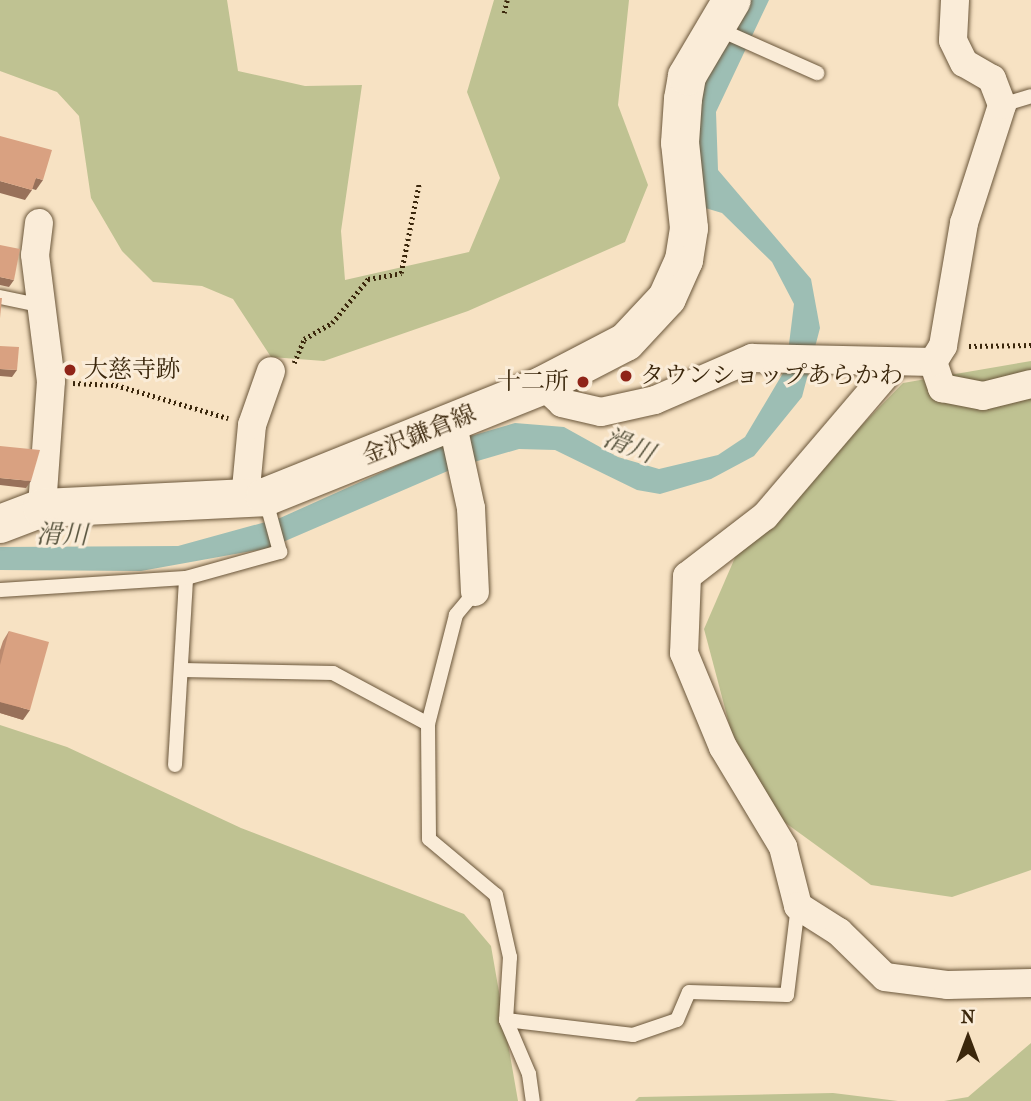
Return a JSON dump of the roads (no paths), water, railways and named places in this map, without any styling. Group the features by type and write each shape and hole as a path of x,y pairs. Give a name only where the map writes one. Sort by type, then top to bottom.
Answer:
{"main road":[{"name":"金沢鎌倉線","path":"0,524 42,508 255,498 543,385 626,342 667,298 684,260 689,228 680,143 683,99 688,76 725,20"}],"street":[{"path":"955,0 953,40 964,63 992,79 1002,105 964,223 938,354 942,388 984,396 1031,384"},
{"path":"39,223 34,255 45,307 51,381 42,508"},
{"path":"543,385 562,404 601,412 655,400 752,358 895,364 938,354"},
{"path":"895,364 765,516 688,576 684,653 723,747 783,848 798,906 839,932 885,977 948,985 1031,984"},
{"path":"255,498 252,425 280,373"},
{"path":"452,421 471,508 475,592"}],"lane":[{"path":"725,20 753,45 817,73"},
{"path":"1002,105 1031,96"},
{"path":"0,297 45,307"},
{"path":"0,590 186,578 279,552 255,498"},
{"path":"175,765 183,670 186,578"},
{"path":"475,592 456,615 428,724 429,839 496,895 510,957 506,1020 529,1074 533,1101"},
{"path":"183,670 333,673 428,724"},
{"path":"506,1020 633,1035 677,1020 690,992 787,995 798,906"}],"water":[{"path":"748,0 769,0 716,112 718,170 811,279 820,328 802,397 754,456 711,479 660,494 637,490 555,450 519,449 457,467 269,548 141,571 0,570 0,547 178,546 280,518 447,443 515,423 564,427 618,457 659,469 718,455 745,437 786,368 794,304 772,262 722,213 702,207 690,136 702,86"}],"place":[{"name":"大慈寺跡","path":"70,370"},
{"name":"タウンショップあらかわ","path":"626,376"},
{"name":"十二所","path":"583,382"}],"water label":[{"name":"滑川","path":"629,446"},
{"name":"滑川","path":"62,535"}]}
